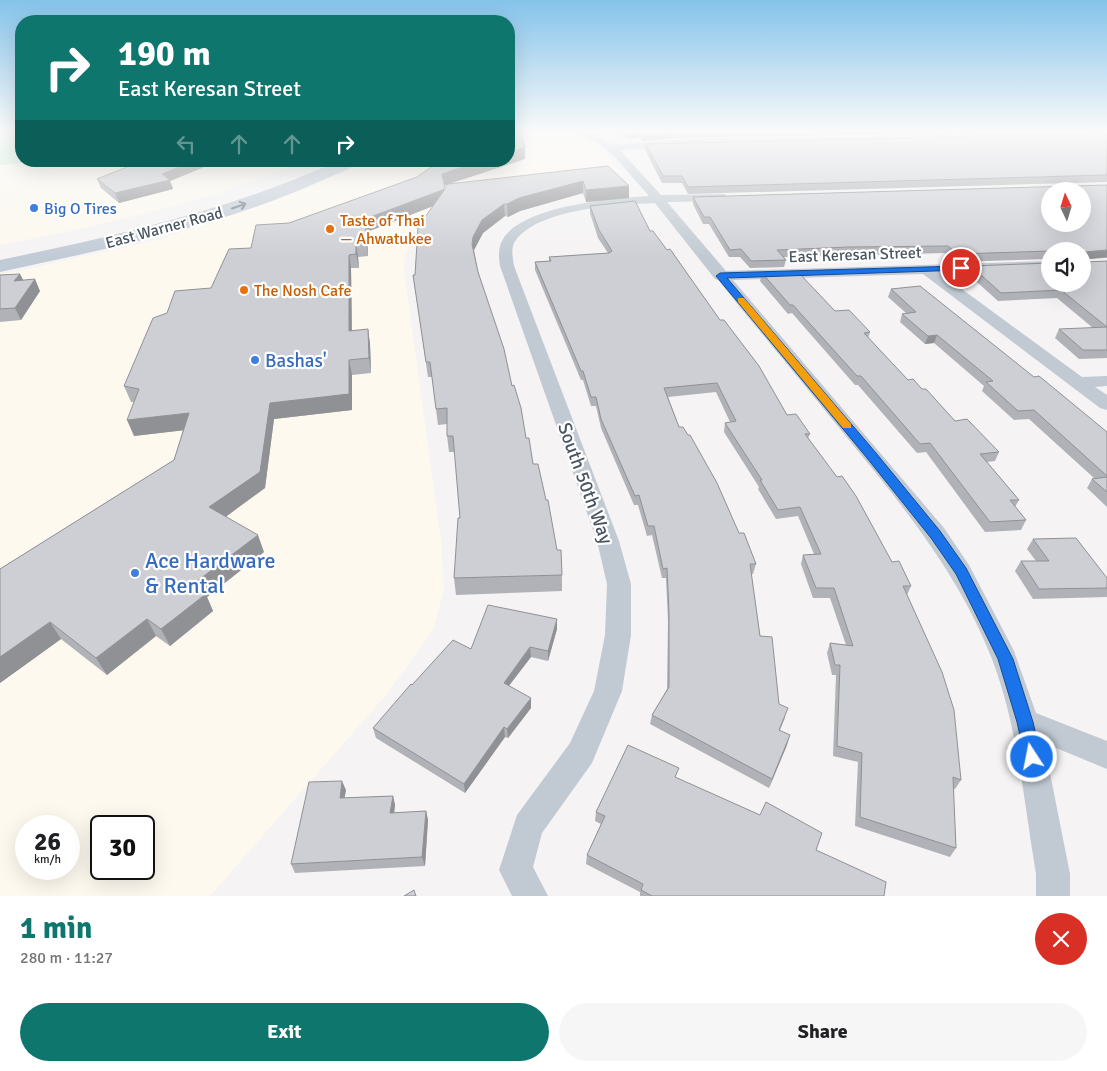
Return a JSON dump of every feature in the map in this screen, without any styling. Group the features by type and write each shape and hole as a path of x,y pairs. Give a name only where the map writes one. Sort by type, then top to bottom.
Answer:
{"main road":[{"name":"East Warner Road","path":"0,252 160,217 258,186 288,174"},
{"name":"East Warner Road","path":"0,266 109,242 208,216 276,193 321,174"}],"street":[{"path":"636,174 877,462 936,534 962,571 1006,659 1025,722 1051,865 1053,896"},
{"name":"South 50th Way","path":"523,883 528,826 581,752 608,691 618,635 619,584 608,541 507,266 505,251 510,238 521,227 534,220 580,208 658,199 733,197"},
{"name":"East Keresan Street","path":"720,276 1041,265"},
{"path":"926,269 1107,404"},
{"path":"1078,382 1107,381"},
{"path":"1025,722 1107,755"}],"shaded area":[{"path":"0,174 272,174 182,204 80,229 0,245"},
{"path":"338,174 607,174 524,184 428,222 416,231 406,253 404,270 441,541 444,590 433,630 387,694 210,896 0,896 0,275 160,239 299,191"}],"building":[{"path":"110,174 162,174 170,180 115,193 97,179"},
{"path":"422,174 443,174 445,188 448,184 539,174 616,174 629,186 586,190 583,181 519,198 504,204 482,220 473,237 472,244 478,272 504,349 512,386 514,385 521,408 526,438 529,438 533,464 538,464 546,500 548,500 557,550 561,550 562,575 454,578 458,518 460,518 453,436 447,436 447,408 436,409 430,362 426,362 413,275 415,275 418,227 445,189 365,219 366,243 356,243 356,254 349,255 349,331 368,329 369,358 349,360 349,394 270,403 260,472 209,507 258,535 192,585 206,594 161,629 147,619 96,658 50,622 0,657 0,569 174,460 189,413 127,420 139,389 124,386 153,318 167,313 175,291 211,288 229,249 251,248 256,225 289,223"},
{"path":"662,174 1107,174 688,187 682,176 663,176"},
{"path":"1091,185 1107,185 1107,250 1091,251 1091,242 1041,242 1041,251 958,254 948,246 849,247 777,250 786,260 751,261 741,249 730,250 710,217 704,217 693,197 1041,187 1041,232 1091,232"},
{"path":"635,201 650,231 653,231 667,250 670,249 720,320 724,320 759,366 787,415 796,414 810,434 805,434 837,477 842,476 856,496 892,562 899,561 911,586 903,586 942,672 954,710 961,780 953,777 956,848 860,817 862,753 837,746 840,665 835,665 830,643 853,646 834,588 816,588 803,555 821,554 800,507 778,510 760,480 762,480 725,423 736,421 717,383 664,388 679,427 683,427 688,435 690,435 717,483 739,533 744,533 756,564 750,564 760,636 772,637 779,704 788,708 779,730 790,735 772,779 652,715 669,687 667,568 663,569 654,526 648,526 639,495 635,496 601,419 596,397 591,397 583,371 581,371 535,262 551,261 549,257 609,253 612,251 599,230 590,206"},
{"path":"1107,261 1107,327 1063,292 1091,292 1091,262"},
{"path":"1041,263 1041,291 1001,293 971,266"},
{"path":"798,272 835,311 849,310 870,332 864,333 908,380 913,379 922,389 926,389 955,421 967,419 999,452 980,454 1019,500 1010,500 1026,520 990,522 930,443 920,444 861,376 857,376 762,273"},
{"path":"20,274 14,281 35,279 15,308 0,309 0,275"},
{"path":"920,286 1034,377 1039,376 1107,432 1107,476 1034,410 1018,411 986,382 993,381 937,335 928,336 902,314 916,312 891,289"},
{"path":"1107,327 1107,350 1083,350 1059,329"},
{"path":"1107,477 1107,492 1092,479"},
{"path":"1076,538 1107,578 1107,588 1039,589 1021,561 1049,561 1033,539"},
{"path":"488,605 557,619 548,651 530,647 504,683 531,698 507,729 504,727 464,784 373,728 453,640 471,649"},
{"path":"628,745 679,768 675,777 760,815 766,802 822,833 816,850 886,882 884,896 652,896 641,890 643,884 587,855 605,816 596,812"},
{"path":"342,781 340,798 393,796 390,813 426,811 422,857 291,864 309,782"},
{"path":"414,890 416,896 404,896"}],"slow traffic":[{"path":"741,300 847,426"}],"place":[{"name":"Big O Tires","path":"34,208"},
{"name":"Taste of Thai — Ahwatukee","path":"330,229"},
{"name":"The Nosh Cafe","path":"244,290"},
{"name":"Bashas'","path":"255,360"},
{"name":"Ace Hardware & Rental","path":"135,573"}],"route":[{"path":"961,268 720,276 872,455 936,534 962,571 1006,659 1025,722 1032,757"}]}
